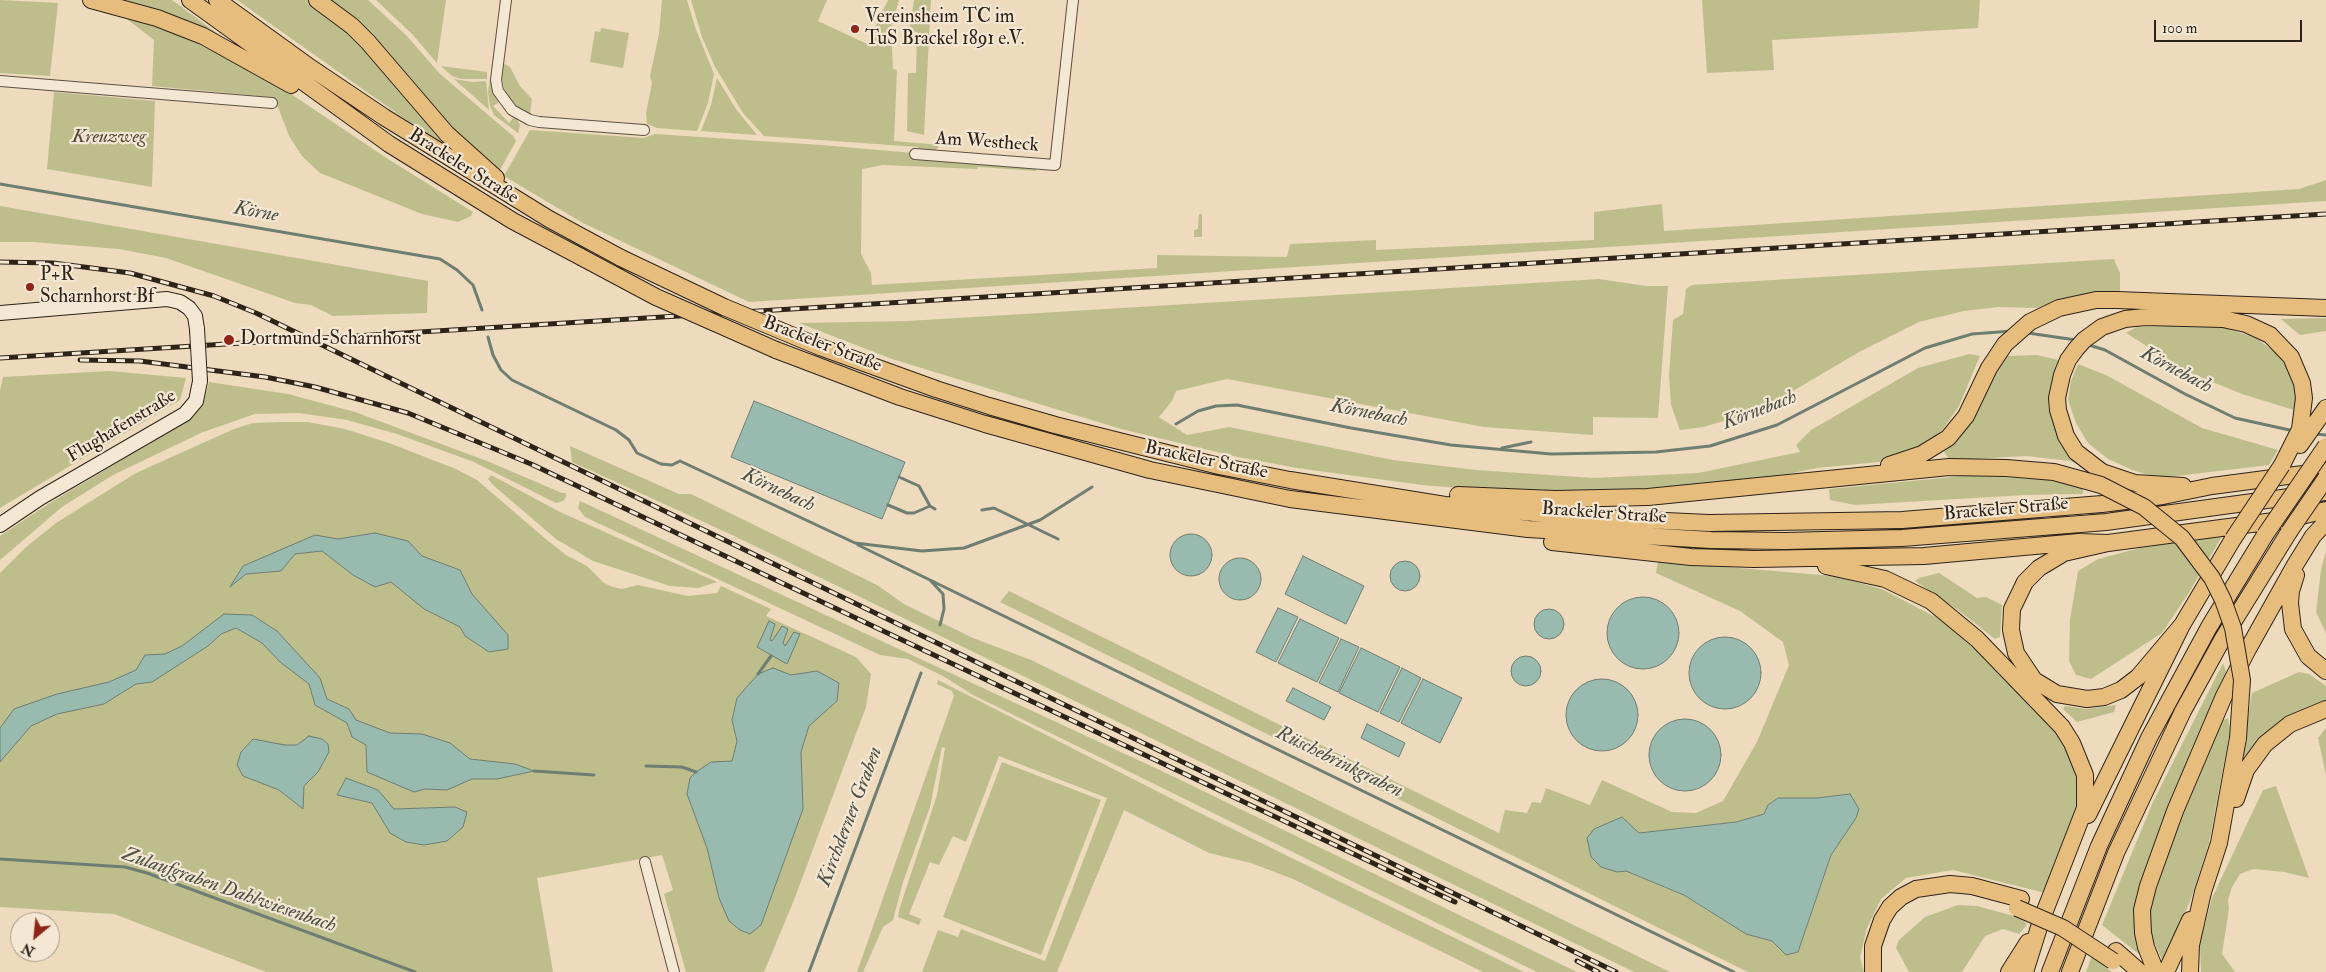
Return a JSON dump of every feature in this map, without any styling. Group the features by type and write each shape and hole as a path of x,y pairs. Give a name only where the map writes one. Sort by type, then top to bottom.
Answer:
{"highway":[{"path":"91,0 157,18 203,36 284,80 358,130 389,144"},
{"name":"Brackeler Straße","path":"190,0 389,144 513,222 656,297 776,350 900,396 1062,447 1216,485 1290,499 1569,533 1711,540 1785,541 1902,538 2020,530 2239,505 2326,492"},
{"name":"Brackeler Straße","path":"217,0 311,68 384,117 549,219 620,258 724,307 820,347 936,389 1055,426 1220,466 1353,491 1445,505 1579,517 1651,521 1783,523 1902,520 2019,512 2163,496 2212,486 2326,471"},
{"path":"317,0 347,22 368,42 447,134 474,160 549,219"},
{"path":"1852,476 1866,469 1900,463 1937,446 1958,428 1996,357 2010,338 2030,322 2059,308 2096,300 2326,308"},
{"path":"2212,486 2135,483 2102,472 2076,452 2060,422 2057,398 2062,375 2068,360 2076,349 2092,334 2112,323 2145,317 2223,319 2246,324 2270,335 2283,346 2298,370 2304,398 2304,412 2300,429 2282,466"},
{"path":"2073,841 2084,824 2182,625 2233,539 2282,466 2326,408"},
{"path":"2050,972 2099,846 2149,738 2209,626 2265,535 2326,446"},
{"path":"1353,491 1503,498 1607,499 1688,495 1949,467 2006,468 2054,472 2101,485 2144,507 2182,538 2212,578 2234,628 2242,680 2238,738 2219,842"},
{"path":"2070,972 2116,853 2175,728 2222,640 2289,525 2326,478"},
{"path":"2289,525 2326,510"},
{"path":"1395,513 1434,526 1691,557 1792,559 1924,556 2079,542 2108,543"},
{"path":"2182,625 2138,677 2121,690 2087,699 2064,697 2034,680 2023,665 2012,641 2012,609 2020,590 2032,574 2051,560 2080,548 2108,543 2324,522"},
{"path":"2324,522 2318,539 2294,580 2290,612 2293,629 2300,644 2308,656 2326,671"},
{"path":"2156,972 2149,956 2142,922 2144,898 2185,784 2224,696 2248,649 2295,565 2324,522"},
{"path":"1792,559 1864,573 1907,588 1931,601 1977,640 2062,727 2080,758 2086,791 2085,808 2041,921 2025,972"},
{"path":"2190,972 2191,945 2203,892 2219,842 2233,810 2246,770 2265,744 2290,724 2326,710"},
{"path":"1873,972 1873,946 1882,920 1890,907 1916,889 1950,884 1972,886 2020,903 2140,972"},
{"path":"2166,972 2203,892"},
{"path":"1883,972 1881,953 1888,927 1900,911 1917,900 1935,895 1960,894 2020,903"},
{"path":"2009,972 2041,921"}],"main road":[{"name":"Flughafenstraße","path":"0,313 167,299 180,302 189,308 195,316 200,381 196,401 185,414 40,498 0,525"}],"street":[{"path":"506,0 496,80 498,92 512,110 530,120 539,122 644,130"},
{"name":"Am Westheck","path":"916,154 1055,165 1072,0"},
{"path":"0,81 272,103"},
{"path":"645,862 674,972"}],"green space":[{"path":"0,0 58,3 50,76 0,73"},
{"path":"111,0 172,0 225,40"},
{"path":"237,0 307,0 336,20 360,41 455,152 405,119"},
{"path":"328,0 368,0 406,35 440,74 513,136 516,141 500,170 505,174 530,130 644,138 655,134 821,145 913,153 913,159 1036,169 1036,171 978,167 977,169 883,165 862,169 861,254 871,273 872,285 1157,268 1157,255 1287,257 1290,244 1376,240 1376,250 1594,240 1594,212 1662,204 1664,231 2299,189 2326,180 2326,201 749,302 583,223 504,176 483,161"},
{"path":"376,0 446,0 437,63 412,34"},
{"path":"662,0 687,0 695,27 714,74 708,103 697,131 657,128 647,124 646,113 652,83 650,76 659,34"},
{"path":"691,0 827,0 818,21 867,44 888,0 899,0 891,27 893,69 897,70 894,141 940,145 935,151 918,151 918,147 764,136 743,113 715,67 702,37"},
{"path":"914,0 931,0 924,135 907,131 908,73 916,73 917,32 909,31"},
{"path":"1702,0 1980,0 1978,28 1772,40 1774,70 1707,73"},
{"path":"123,16 186,38 246,68 291,94 388,159 473,212 471,216 458,222 422,214 320,173 302,156 289,136 278,107 270,97 152,86 154,40"},
{"path":"601,28 629,33 623,68 590,62 595,31 600,32"},
{"path":"502,63 510,67 520,86 532,99 530,115 515,107 507,98 501,76"},
{"path":"441,66 487,72 487,79 461,79 452,76"},
{"path":"490,78 499,102 493,106 509,123 514,117 517,119 520,125 518,133 494,115 490,106 488,92"},
{"path":"717,78 736,109 757,135 701,131 711,105"},
{"path":"454,79 473,82 486,81 489,110"},
{"name":"Kreuzweg","path":"54,92 155,101 152,187 47,169"},
{"path":"0,206 428,281 427,313 333,316 311,305 295,303 166,258 119,249 33,242 0,242"},
{"path":"1199,214 1202,214 1202,237 1194,237 1194,230 1198,229"},
{"path":"2114,259 2120,273 2120,292 2089,293 2037,308 1998,307 1964,311 1919,322 1859,352 1788,394 1745,415 1703,427 1680,430 1671,405 1669,375 1673,320 1683,314 1686,289 1692,285"},
{"path":"1599,279 1646,286 1668,286 1658,418 1593,417 1593,435 1484,427 1227,379 1176,391 1172,401 1159,417 1187,435 1229,427 1393,460 1476,470 1594,478 1698,473 1800,452 1796,445 1811,430 1918,368 1969,354 1980,356 1959,406 1943,429 1926,446 1898,457 1879,462 1817,468 1764,479 1664,492 1495,491 1422,485 1297,468 1238,457 1121,429 892,359 799,323 908,321"},
{"path":"2326,318 2326,331 2300,335 2281,319"},
{"path":"2137,327 2222,327 2256,338 2276,353 2290,371 2296,392 2294,410 2242,394 2188,372 2126,333"},
{"path":"2037,355 2058,360 2054,378 2085,467 2070,461 2026,456 1950,460 1944,452 1955,441 2006,356"},
{"path":"2078,364 2106,375 2202,428 2278,450 2269,465 2160,478 2135,471 2108,459 2088,443 2076,423 2068,400 2071,381"},
{"path":"109,371 186,378 180,400 0,508 0,391 3,377"},
{"path":"209,382 288,394 355,412 487,461 562,493 566,493 566,497 563,501 556,503 474,462 397,434 347,420 299,413 255,414 203,432 113,475 62,507 0,560 0,536 53,501 186,422 202,407"},
{"path":"308,422 345,429 389,443 456,469 477,480 547,540 566,555 587,566 604,583 622,589 638,585 688,596 717,593 721,586 771,609 766,616 856,657 871,674 866,707 794,900 764,972 686,972 664,894 673,890 662,855 537,878 553,972 266,972 114,914 0,907 0,573 26,547 56,523 136,473 234,429 253,423"},
{"path":"570,446 679,494 691,494 877,585 904,604 973,638 1031,660 1670,972 1634,972 730,534 572,462"},
{"path":"491,475 560,512 717,582 698,588 670,586 593,561 556,539 493,485 488,479"},
{"path":"1973,475 2061,481 2083,487 2083,494 2025,495 1855,505 1830,500 1829,489"},
{"path":"580,501 1166,773 1577,972 1537,972 973,695 943,676 908,659 880,655 585,517 578,508"},
{"path":"2223,535 2162,633 2091,679 2076,675 2069,661 2070,620 2078,571 2098,559 2140,548"},
{"path":"2326,551 2326,633 2316,612 2321,570"},
{"path":"1658,561 1833,576 1882,589 1941,620 1993,665 2055,732 2067,747 2077,769 2079,810 2045,893 1953,870 1906,878 1881,899 1867,928 1860,957 1864,972 1748,972 1000,602 1009,591 1499,833 1505,810 1527,813 1532,802 1541,803 1546,788 1590,805 1602,780 1672,812 1696,813 1723,801 1757,742 1789,665 1783,642 1740,611 1656,573","holes":["1850,794 1856,818 1831,855 1798,952 1786,955 1772,941 1746,934 1684,895 1626,871 1594,829 1621,817 1639,833 1736,822 1764,814 1768,805 1778,798 1817,798"]},
{"path":"1939,573 1977,598 1986,597 2002,605 2000,637 1995,639 1958,610 1915,581 1919,578"},
{"path":"2223,663 2228,677 2136,923 2140,955 2102,925 2153,802"},
{"path":"2299,672 2309,674 2326,686 2326,702 2314,704 2292,715 2240,767 2252,693"},
{"path":"938,680 1196,811 1524,972 1483,972 1293,879 1251,863 1209,853 1124,810 1057,972 922,972 938,930 958,937 961,929 1045,961 1107,798 999,756 966,842 953,836 939,865 930,862 909,914 921,919 919,925 898,917 937,795 945,748 942,747 930,807 903,882 893,920 883,927 863,972 857,972 954,696 952,691 937,684"},
{"path":"2116,705 2114,712 2077,722 2063,709 2065,706 2086,709"},
{"path":"2228,718 2230,731 2209,843 2191,899 2163,962 2155,944 2152,943 2148,922 2151,902 2191,789 2221,721"},
{"path":"2326,728 2326,775 2318,738"},
{"path":"1002,762 1101,800 1041,955 943,917"},
{"path":"2276,786 2309,878 2284,872 2254,869 2240,874 2232,887 2228,900 2229,909 2222,954 2235,972 2201,972 2200,944 2212,898 2263,790"},
{"path":"1958,905 1977,906 2014,916 2024,921 2027,925 2019,934 2003,929 1985,936 1962,972 1909,972 1896,948 1899,940 1925,917"},
{"path":"2092,956 2112,972 2086,972"}],"water":[{"path":"754,401 905,462 882,519 731,457"},
{"path":"375,533 408,541 422,556 460,570 472,594 508,635 508,649 489,652 465,636 460,627 424,609 391,582 375,587 353,575 322,551 295,554 281,571 246,574 230,587 243,566 315,535 338,539"},
{"path":"1191,534 1206,540 1212,555 1206,570 1191,576 1176,570 1170,555 1176,540"},
{"path":"1303,556 1364,586 1346,624 1285,594"},
{"path":"1240,558 1255,564 1261,579 1255,594 1240,600 1225,594 1219,579 1225,564"},
{"path":"1405,561 1416,565 1420,576 1416,587 1405,591 1394,587 1390,576 1394,565"},
{"path":"1643,597 1663,603 1673,613 1679,633 1673,653 1663,663 1643,669 1623,663 1613,653 1607,633 1613,613 1623,603"},
{"path":"1278,608 1298,617 1276,662 1256,652"},
{"path":"1549,609 1560,613 1564,624 1560,635 1549,639 1538,635 1534,624 1538,613"},
{"path":"224,614 252,615 277,631 320,678 327,699 349,709 356,720 390,733 422,734 450,743 470,759 515,764 534,771 497,779 472,779 447,790 425,789 414,792 367,772 366,745 352,737 347,723 315,705 309,684 280,662 262,643 236,628 221,634 208,646 152,682 136,684 104,704 57,714 31,726 0,762 0,728 14,709 57,694 109,682 136,670 145,655 165,654 182,646"},
{"path":"1300,619 1339,638 1317,682 1278,663"},
{"path":"769,621 775,624 770,640 772,641 782,626 788,629 783,643 785,646 794,632 800,634 787,664 757,647"},
{"path":"1725,637 1745,643 1755,653 1761,673 1755,693 1745,703 1725,709 1705,703 1695,693 1689,673 1695,653 1705,643"},
{"path":"1341,639 1359,647 1338,692 1319,683"},
{"path":"1361,648 1400,667 1378,712 1339,693"},
{"path":"1526,656 1537,660 1541,671 1537,682 1526,686 1515,682 1511,671 1515,660"},
{"path":"773,668 791,675 817,671 839,683 837,701 809,726 801,752 803,809 761,925 750,934 740,930 729,921 719,898 707,848 687,794 690,778 696,772 711,762 732,761 737,741 732,720 737,698 758,674"},
{"path":"1402,668 1421,678 1399,722 1380,713"},
{"path":"1423,679 1462,698 1440,743 1401,723"},
{"path":"1602,679 1622,685 1632,695 1638,715 1632,735 1622,745 1602,751 1582,745 1572,735 1566,715 1572,695 1582,685"},
{"path":"1293,688 1331,707 1324,720 1286,701"},
{"path":"1685,719 1705,725 1715,735 1721,755 1715,775 1705,785 1685,791 1665,785 1655,775 1649,755 1655,735 1665,725"},
{"path":"1367,724 1405,743 1399,757 1361,738"},
{"path":"309,736 322,739 328,744 329,752 318,772 304,786 303,809 279,790 243,776 237,765 241,752 253,739 285,745 297,745"},
{"path":"346,778 378,790 394,809 455,807 467,812 463,827 447,841 424,845 406,842 390,833 372,803 337,795"},
{"path":"1850,794 1859,809 1856,818 1831,855 1798,952 1786,955 1772,941 1746,934 1684,895 1626,871 1617,872 1601,867 1591,857 1587,838 1594,829 1622,817 1639,833 1736,822 1764,814 1768,805 1778,798 1817,798"}],"waterway":[{"name":"Körne","path":"0,184 440,259 457,270 473,285 482,310"},
{"name":"Körnebach","path":"1176,424 1198,411 1216,406 1237,405 1351,428 1451,445 1551,454 1656,452 1710,446 1777,425 1925,348 1972,334 2012,331"},
{"name":"Körnebach","path":"2028,333 2076,340"},
{"name":"Körnebach","path":"488,337 493,355 501,370 512,380 616,430 629,440 637,453 661,464 672,465 680,461 855,543 922,551 964,548 1040,520 1092,487"},
{"name":"Körnebach","path":"2089,345 2105,350 2185,394 2235,418 2294,431"},
{"name":"Körnebach","path":"2315,434 2326,435"},
{"path":"1502,448 1531,442"},
{"path":"899,477 919,486 930,506 935,509"},
{"path":"888,505 907,513 914,513 930,506"},
{"path":"982,510 994,508 1058,539"},
{"name":"Kirchderner Graben","path":"858,545 930,580 943,594 944,609 940,625"},
{"name":"Rüschebrinkgraben","path":"930,580 1734,972"},
{"path":"758,674 771,656"},
{"name":"Kirchderner Graben","path":"809,972 921,673"},
{"path":"646,766 682,767 696,772"},
{"path":"534,771 594,775"},
{"name":"Zulaufgraben Dahlwiesenbach","path":"0,859 125,867 147,873 415,972"}],"railway":[{"path":"0,358 2326,214"},
{"path":"0,262 53,263 130,273 214,296 256,313 1616,972"},
{"path":"80,360 140,361 265,377 315,387 408,413 531,464 1455,902"},
{"path":"1577,961 1598,972"}],"place":[{"name":"Vereinsheim TC im TuS Brackel 1891 e.V.","path":"855,29"},
{"name":"P+R Scharnhorst Bf","path":"30,287"},
{"name":"Dortmund-Scharnhorst","path":"229,340"}]}
